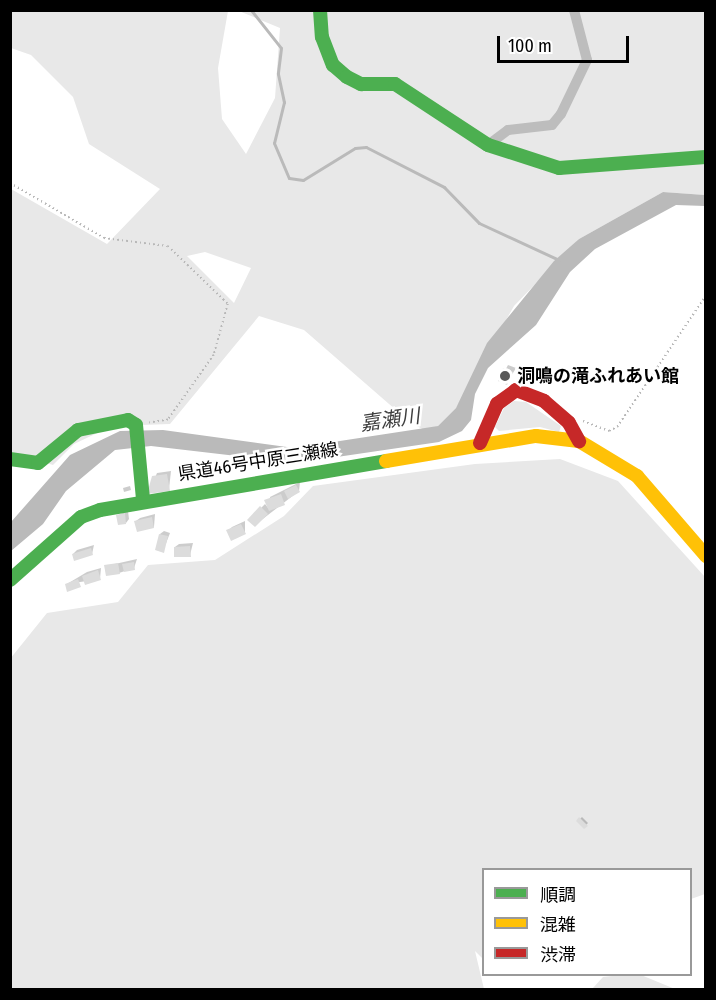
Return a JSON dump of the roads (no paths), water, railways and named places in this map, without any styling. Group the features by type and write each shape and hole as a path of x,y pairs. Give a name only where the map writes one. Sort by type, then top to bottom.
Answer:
{"street":[{"path":"320,10 321,37 333,64 347,77 362,84 395,84 488,145 559,168 705,158"},
{"path":"488,145 508,130 552,124 561,114 586,60 574,10"},
{"path":"480,443 497,405 516,390 544,401 569,423 579,441"},
{"path":"10,459 38,463 78,430 108,420 136,425 141,453 143,499"},
{"name":"県道46号中原三瀬線","path":"10,580 81,516 143,499 480,443 536,436 579,441 637,476 705,556"}],"waterway":[{"path":"251,10 281,48 278,74 284,102 274,143 289,178 303,180 355,148 366,147 444,187 479,223 559,260"}],"place":[{"name":"洞鳴の滝ふれあい館","path":"505,376"}],"water label":[{"name":"嘉瀬川","path":"390,420"}]}
